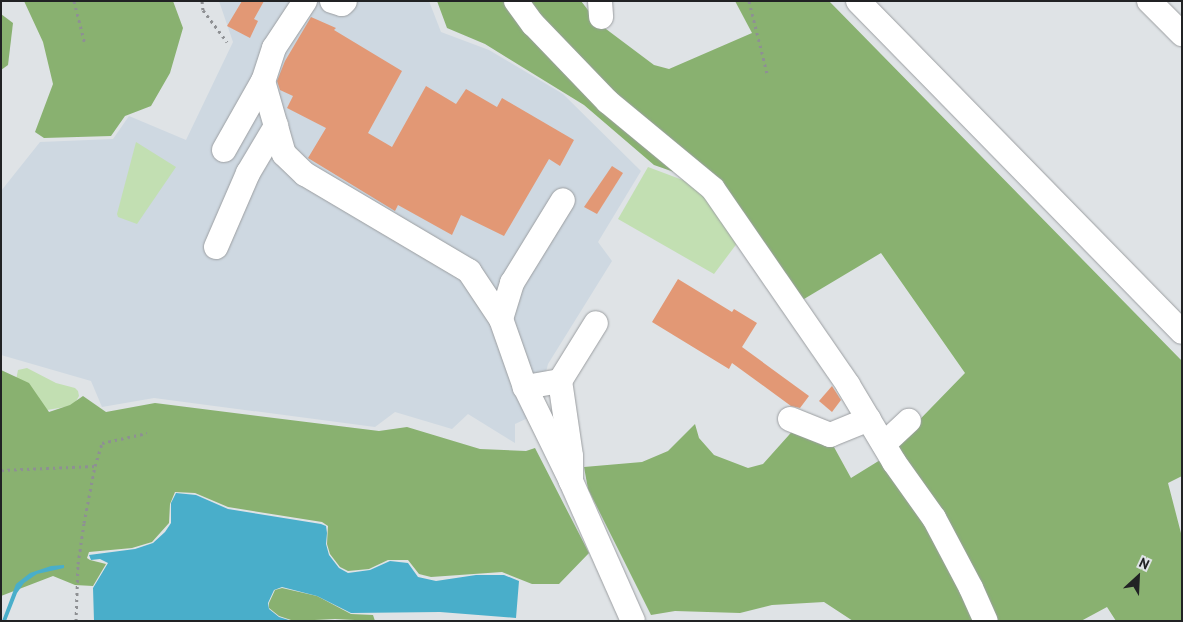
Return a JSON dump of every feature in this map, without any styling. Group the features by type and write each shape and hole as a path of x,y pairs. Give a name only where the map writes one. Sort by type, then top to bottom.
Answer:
{"street":[{"path":"224,150 263,81 274,48 305,1"},
{"path":"332,1 342,4 345,1"},
{"path":"516,1 533,24 608,102 713,189 850,389 884,444 934,518 986,621"},
{"path":"858,1 1182,332"},
{"path":"1149,1 1182,34"},
{"path":"263,81 284,154 305,174 469,271 512,283"},
{"path":"216,247 248,173 276,126"},
{"path":"682,184 713,189"},
{"path":"501,319 512,283 563,200"},
{"path":"469,271 501,319 525,387 571,481 633,621"},
{"path":"571,481 571,456 560,382 596,323"},
{"path":"820,376 850,389"},
{"path":"525,387 560,382"},
{"path":"790,419 830,435 869,420"},
{"path":"884,444 909,421"}],"path":[{"path":"74,1 85,44"},
{"path":"202,1 203,10 227,42"},
{"path":"750,1 767,73"},
{"path":"76,621 78,564 95,466 102,443 147,433"},
{"path":"1,470 95,466"}],"shaded area":[{"path":"219,1 429,1 441,32 489,50 563,94 641,171 598,242 612,261 548,364 540,396 545,410 515,424 515,443 468,414 452,429 395,412 375,427 154,398 102,407 91,381 1,355 1,191 40,142 113,139 129,116 186,140 233,42"}],"green space":[{"path":"24,1 173,1 183,28 170,73 151,106 125,116 111,136 44,138 35,132 53,84 43,42"},
{"path":"437,1 511,1 694,179 654,165 584,105 485,44 447,28"},
{"path":"529,1 581,1 598,23 654,65 669,69 752,33 735,1 829,1 1182,361 1182,476 1168,483 1182,537 1182,621 1116,621 1107,607 1081,621 991,621 896,444 965,373 881,253 799,302 711,176 587,72"},
{"path":"1,14 13,23 8,65 1,70"},
{"path":"136,142 176,167 137,224 118,217 117,214"},
{"path":"648,167 696,185 738,242 714,274 618,219"},
{"path":"27,368 56,383 75,388 79,396 75,403 71,406 41,411 16,380 18,370"},
{"path":"1,370 29,383 49,412 70,405 83,396 106,412 155,403 379,431 407,427 480,449 526,451 535,448 589,553 559,584 532,584 502,572 431,577 419,574 408,560 388,560 369,569 348,571 340,567 330,554 327,544 328,526 322,522 228,507 195,493 175,492 170,504 169,523 152,542 132,548 89,552 87,558 106,564 93,586 75,585 53,576 1,596"},
{"path":"695,424 699,438 714,455 748,468 763,464 797,426 829,438 851,478 885,457 980,621 853,621 824,602 772,605 740,613 675,611 651,615 588,489 584,467 642,462 668,451"},
{"path":"282,588 317,596 351,614 373,615 375,621 335,619 294,621 279,616 269,608 269,603 275,590"}],"water":[{"path":"176,493 196,495 228,509 326,526 326,544 329,555 339,568 348,573 370,570 390,561 408,563 418,577 436,581 476,575 504,575 519,581 516,618 440,612 351,613 317,596 282,587 274,590 268,603 269,609 279,617 292,621 94,621 93,588 108,563 100,559 91,560 89,555 135,549 153,543 165,532 171,523 171,503"},
{"path":"64,565 64,568 37,574 24,583 17,593 6,621 2,621 16,584 30,573 51,566"}],"building":[{"path":"242,1 264,1 254,19 258,21 250,38 227,26"},
{"path":"311,17 336,28 334,30 402,71 368,133 392,147 426,86 456,104 466,89 497,107 502,98 574,140 560,166 549,159 504,236 461,215 452,235 398,205 395,211 308,158 326,128 287,108 293,96 280,90 277,81 285,61"},
{"path":"612,166 623,173 597,214 584,207"},
{"path":"678,279 732,312 734,309 757,323 742,347 809,396 800,408 791,406 732,363 729,369 652,322"},
{"path":"832,386 841,400 832,412 819,401"}]}
